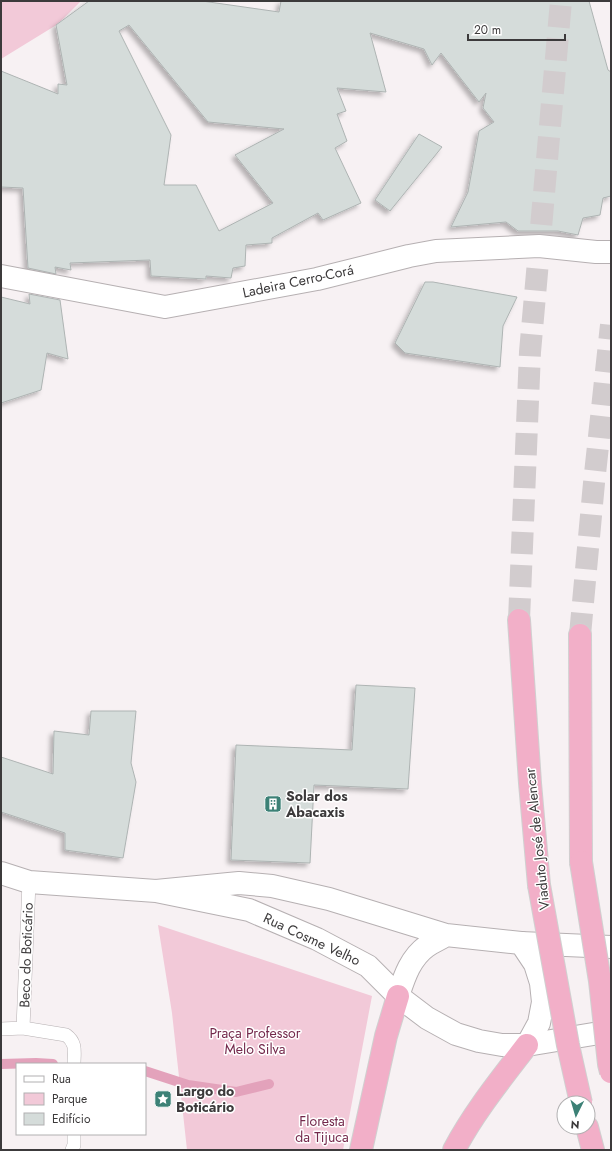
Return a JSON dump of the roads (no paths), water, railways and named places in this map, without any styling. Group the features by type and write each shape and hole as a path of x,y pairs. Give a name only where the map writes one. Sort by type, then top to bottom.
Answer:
{"highway":[{"name":"Viaduto José de Alencar","path":"519,620 529,775 539,884 568,1044 579,1095"},
{"path":"580,635 581,862 600,981 611,1072"},
{"path":"600,981 611,1004"},
{"path":"361,1150 386,1036 398,996"},
{"path":"454,1150 464,1131 527,1045"},
{"path":"589,1135 593,1150"}],"main road":[{"name":"Ladeira Cerro-Corá","path":"1,276 165,308 318,279 409,256 436,251 539,246 606,255"},
{"name":"Rua Cosme Velho","path":"1,872 29,882 156,891 249,910 317,939 368,966 398,996 427,1018 456,1034 479,1041 502,1045 527,1045 611,1031"},
{"name":"Rua Cosme Velho","path":"156,891 239,883 272,886 329,899 446,935 521,943 611,947"},
{"path":"398,996 407,971 415,958 425,947 446,935"},
{"path":"521,943 535,964 541,983 543,1002 538,1023 527,1045"}],"lane":[{"name":"Beco do Boticário","path":"23,1028 29,882"},
{"path":"1,1029 23,1028 66,1035 72,1039 74,1045 74,1063"},
{"path":"72,1150 74,1145 74,1135"}],"waterway":[{"path":"1,1064 16,1064"},
{"path":"146,1071 188,1085 236,1092 269,1084"}],"tunnel":[{"path":"519,620 530,352 561,1"},
{"path":"580,635 611,325"}],"place":[{"name":"Solar dos Abacaxis","path":"273,804"},
{"name":"Largo do Boticário","path":"163,1099"}],"park label":[{"name":"Praça Professor Melo Silva","path":"255,1042"},
{"name":"Floresta da Tijuca","path":"322,1130"}]}
